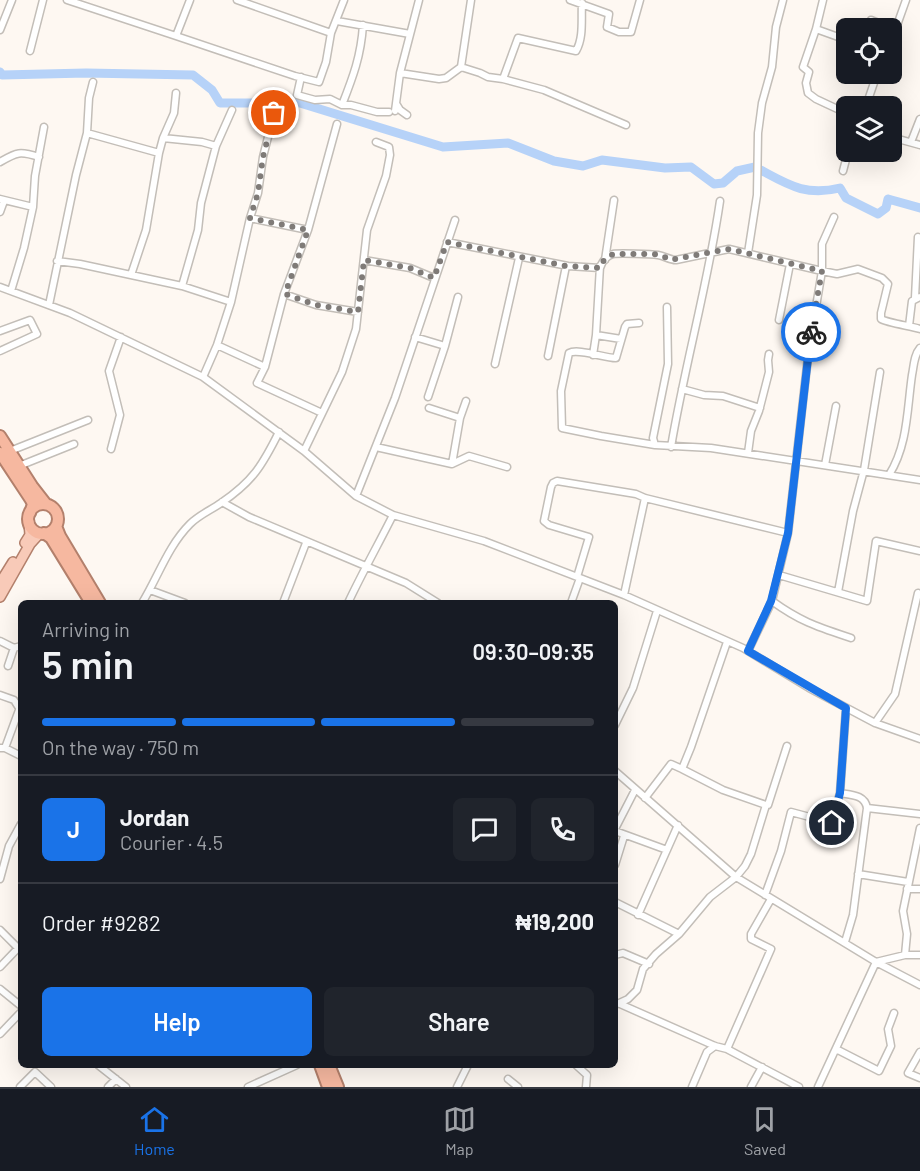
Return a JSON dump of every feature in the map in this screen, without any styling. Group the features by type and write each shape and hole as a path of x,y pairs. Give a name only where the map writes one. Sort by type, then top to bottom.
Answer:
{"highway":[{"path":"0,436 5,452 33,504 29,518 33,529 51,538 89,600"},
{"path":"5,452 19,466 37,494 56,512 58,519 56,526 49,532 42,533"},
{"path":"29,518 36,506 46,504"},
{"path":"56,526 98,600"},
{"path":"321,1068 328,1087"},
{"path":"330,1068 338,1087"}],"main road":[{"path":"0,583 30,535 29,518"},
{"path":"0,597 30,544 42,533"}],"street":[{"path":"0,30 12,0"},
{"path":"30,51 43,0"},
{"path":"67,0 319,82 332,33 344,0"},
{"path":"176,36 190,0"},
{"path":"237,0 332,33"},
{"path":"394,109 400,73 419,0"},
{"path":"400,73 439,79 446,78 461,67 471,0"},
{"path":"570,0 609,14 607,27 619,32 631,32 640,0"},
{"path":"748,253 757,195 758,133 762,103 772,67 776,27 783,0"},
{"path":"898,18 906,0"},
{"path":"821,1 816,29 803,67 809,72 806,83 808,93 836,108"},
{"path":"503,79 518,38 576,51 582,31 582,3"},
{"path":"337,21 410,34"},
{"path":"342,105 361,51 363,25"},
{"path":"816,29 836,36"},
{"path":"461,67 488,77 544,90 573,104 626,124"},
{"path":"300,77 297,95 315,100 330,99 342,105 377,112 400,110 407,115"},
{"path":"49,305 87,133 89,98 93,82"},
{"path":"131,275 146,230 159,153 174,112 176,93"},
{"path":"182,286 198,230 201,203 216,146 232,110"},
{"path":"203,377 217,345 231,302 258,193 263,157 274,113"},
{"path":"911,142 920,119"},
{"path":"322,413 257,383 265,367 285,294 308,230 337,124"},
{"path":"11,291 33,207 35,176 44,127"},
{"path":"87,133 159,153"},
{"path":"163,138 202,142 216,146"},
{"path":"902,140 920,145"},
{"path":"304,451 342,372 356,329 367,230 383,184 390,155 389,147 376,142"},
{"path":"0,162 16,153 23,152 39,157"},
{"path":"843,171 845,162"},
{"path":"0,212 2,200 33,207"},
{"path":"593,356 602,263 614,200"},
{"path":"671,447 712,252 720,201"},
{"path":"748,651 771,601 788,533 809,348 822,271 822,244 834,217"},
{"path":"250,218 308,230"},
{"path":"356,496 376,447 455,220"},
{"path":"909,326 912,301 917,298 918,237"},
{"path":"447,242 566,266 600,268 602,263 613,254 652,254 676,260 729,249 822,271 837,273 858,269 882,278 888,284 880,313 881,319 885,322 920,329"},
{"path":"495,364 519,258"},
{"path":"364,260 410,268 434,278"},
{"path":"57,261 182,286 231,302"},
{"path":"779,320 790,264"},
{"path":"548,356 566,266"},
{"path":"0,287 49,305 203,377 304,451 356,496 393,515 484,541 624,595 748,651 875,723 920,739"},
{"path":"285,294 316,305 358,312"},
{"path":"428,397 458,297"},
{"path":"655,445 653,438 668,364 667,307"},
{"path":"0,331 30,320 37,334 0,351"},
{"path":"639,323 627,324 616,358 593,356 575,350 569,352 561,391 562,428 655,445 711,448 920,480"},
{"path":"596,335 621,339"},
{"path":"111,449 120,415 109,371 121,337"},
{"path":"415,337 445,346"},
{"path":"217,345 265,367"},
{"path":"889,475 898,460 905,432 908,397 915,358 920,348"},
{"path":"748,453 751,430 769,372 769,354"},
{"path":"838,592 853,511 864,470 880,372"},
{"path":"682,389 704,395 723,396 759,408"},
{"path":"452,464 460,418 466,401"},
{"path":"825,465 836,406"},
{"path":"429,408 460,418"},
{"path":"5,452 88,420"},
{"path":"144,600 164,560 189,525 255,476 279,432"},
{"path":"19,466 74,444"},
{"path":"376,447 452,464 469,456 507,467"},
{"path":"572,600 589,537 549,525 544,521 551,487 557,481 636,494 788,533"},
{"path":"624,595 645,498"},
{"path":"222,502 306,543 406,584 433,600"},
{"path":"349,600 393,515"},
{"path":"779,574 867,601 876,541 920,552"},
{"path":"284,600 306,543"},
{"path":"150,590 177,600"},
{"path":"875,723 895,694 918,593 920,594"},
{"path":"771,601 808,625 851,638"},
{"path":"618,719 633,688 657,611"},
{"path":"0,641 18,647 8,666"},
{"path":"682,769 692,747 727,642"},
{"path":"0,695 15,700 18,707"},
{"path":"727,1049 771,949 751,939 751,934 768,897 791,812 832,823 840,793 846,708"},
{"path":"18,715 3,748 18,755"},
{"path":"618,1004 637,990 643,969 656,954 679,934 710,897 736,877 745,866 766,806 774,791 787,746"},
{"path":"645,798 670,764 723,790 766,806"},
{"path":"618,774 736,877 876,962 920,985"},
{"path":"618,824 635,790"},
{"path":"840,793 863,798 867,808 853,915 845,942"},
{"path":"867,808 920,814"},
{"path":"638,915 678,825"},
{"path":"905,956 907,934 903,911 920,828"},
{"path":"0,879 9,846 18,830"},
{"path":"618,832 667,850"},
{"path":"618,855 624,836"},
{"path":"858,874 920,889"},
{"path":"618,904 679,934"},
{"path":"0,930 18,945"},
{"path":"0,967 18,947"},
{"path":"618,954 623,953 649,964"},
{"path":"876,962 920,955"},
{"path":"818,1087 876,962"},
{"path":"0,989 18,1004"},
{"path":"618,1005 715,1047 727,1049 799,1087"},
{"path":"836,1049 879,1071 891,1046 888,1029 894,1013"},
{"path":"0,1034 18,1015"},
{"path":"692,1087 707,1052 715,1047"},
{"path":"920,1052 908,1073 920,1078"},
{"path":"751,1087 762,1067"},
{"path":"102,1068 126,1087"},
{"path":"248,1087 290,1068"},
{"path":"457,1087 466,1068"},
{"path":"579,1068 587,1075 586,1087"},
{"path":"20,1087 35,1072 51,1087"},
{"path":"108,1087 116,1079"},
{"path":"508,1079 518,1087"}],"waterway":[{"path":"0,72 2,75 86,73 193,75 212,90 220,103 300,103 443,147 508,143 554,161 583,166 602,160 665,168 691,167 714,184 723,183 737,171 755,167 805,190 840,188 846,198 878,214 886,208 888,199 920,208"}],"way so far":[{"path":"274,113 263,157 258,193 250,218 308,230 285,294 316,305 358,312 364,260 410,268 434,278 447,242 566,266 600,268 604,260 613,254 652,254 676,260 729,249 822,271 811,332"}],"route":[{"path":"811,332 793,502 784,556 771,601 748,651 846,708 840,793 832,823"}]}
